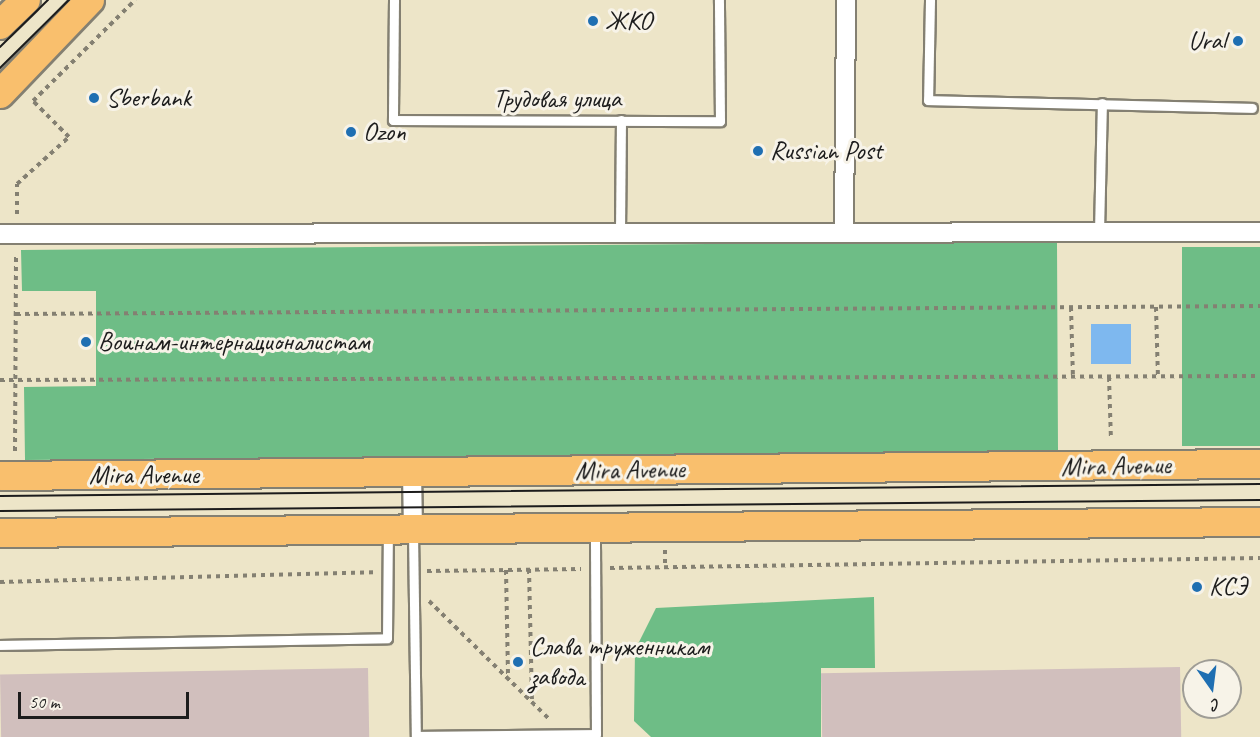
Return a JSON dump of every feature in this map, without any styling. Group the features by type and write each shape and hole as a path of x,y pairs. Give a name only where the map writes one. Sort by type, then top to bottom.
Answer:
{"main road":[{"path":"0,25 26,0"},
{"path":"0,94 90,0"},
{"name":"Mira Avenue","path":"7,465 412,472 1260,464"},
{"path":"0,533 1260,522"}],"street":[{"path":"844,233 846,0"},
{"path":"8,234 1260,232"},
{"path":"400,530 412,472"}],"lane":[{"name":"Трудовая улица","path":"394,0 393,120 720,121 719,0"},
{"path":"930,0 928,100 1252,108"},
{"path":"1099,232 1102,103"},
{"path":"620,233 621,120"},
{"path":"400,530 413,571 416,736 596,734 595,528"},
{"path":"0,645 387,638 386,572 400,530"}],"path":[{"path":"7,465 15,380 16,314 8,234 17,184 69,137 33,101 135,0"},
{"path":"16,314 1260,306"},
{"path":"1156,307 1158,377"},
{"path":"1071,308 1073,377"},
{"path":"0,380 1260,376"},
{"path":"1109,377 1111,439"},
{"path":"413,571 1260,558"},
{"path":"530,569 532,702"},
{"path":"506,570 508,679"},
{"path":"0,582 386,572"},
{"path":"414,586 565,734"}],"shaded area":[{"path":"1180,667 1181,737 822,737 821,673"},
{"path":"368,668 369,737 1,737 0,674"}],"green space":[{"path":"1057,241 1058,451 25,460 24,387 96,386 96,291 22,291 21,250"},
{"path":"1182,247 1260,247 1260,446 1182,446"},
{"path":"874,597 875,668 821,668 821,737 651,737 634,721 635,650 656,608"}],"water":[{"path":"1091,324 1131,324 1131,364 1091,364"}],"tram line":[{"path":"0,47 48,0"},
{"path":"0,68 69,0"},
{"path":"0,496 1260,484"},
{"path":"0,511 1260,500"}],"place":[{"name":"ЖКО","path":"593,21"},
{"name":"Ural","path":"1238,41"},
{"name":"Sberbank","path":"94,98"},
{"name":"Ozon","path":"351,132"},
{"name":"Russian Post","path":"758,151"},
{"name":"Воинам-интернационалистам","path":"86,342"},
{"name":"КСЭ","path":"1197,587"},
{"name":"Слава труженникам завода","path":"518,662"}]}
